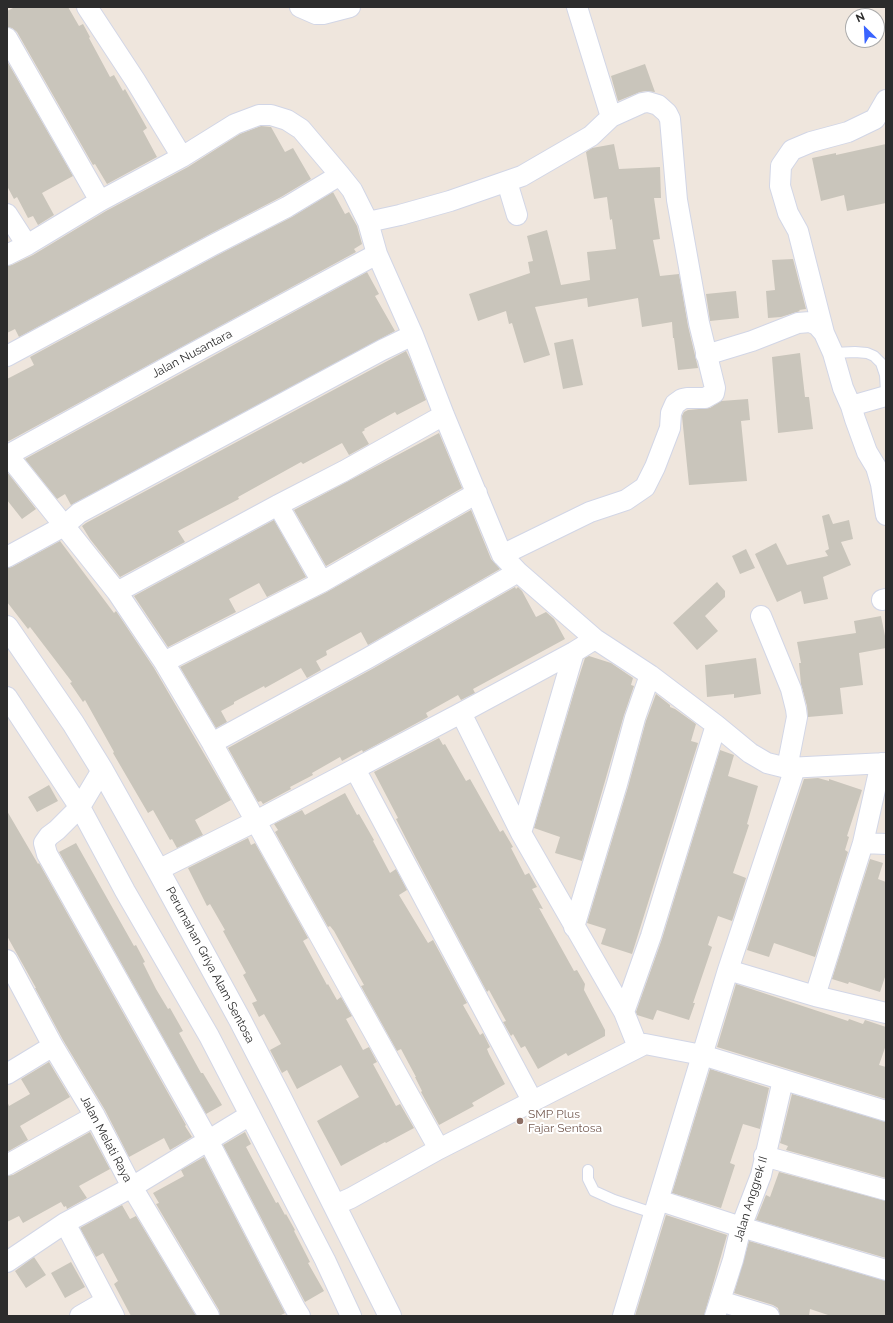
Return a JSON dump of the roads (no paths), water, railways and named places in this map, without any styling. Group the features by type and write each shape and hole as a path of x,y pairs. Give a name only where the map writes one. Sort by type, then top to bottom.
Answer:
{"street":[{"path":"87,7 135,80 182,157"},
{"path":"300,7 316,14 323,14 350,7"},
{"path":"578,7 611,117"},
{"path":"7,38 100,201"},
{"path":"886,100 875,119 848,132 811,142 792,150 781,166 780,186 788,213 798,231 824,333 834,353 843,388 865,446 878,473 886,515"},
{"path":"368,222 450,201 508,182 538,168 591,136 611,117 635,106 648,102 654,103 663,109 670,119 677,200 699,323 715,388 714,392 705,398 687,398 675,404 671,413 670,428 655,467 645,487 626,500 590,512 502,555"},
{"path":"7,255 27,245 100,201 182,157 235,124 259,115 271,115 287,120 301,129 352,190 368,222 377,254 413,335 444,415 502,555 518,572 595,639 650,675 750,753 767,763 791,768 884,763 863,842 815,996"},
{"path":"7,356 213,245 287,207 340,175"},
{"path":"508,182 517,215"},
{"path":"7,214 27,245"},
{"name":"Jalan Nusantara","path":"7,455 186,356 377,254"},
{"path":"706,355 752,341 798,323 810,322 817,325 824,333"},
{"path":"7,557 64,526 79,513 375,353 413,335"},
{"path":"851,406 886,396"},
{"path":"117,592 344,471 444,415"},
{"path":"7,455 117,592 164,662 212,743 439,1149"},
{"path":"164,662 322,582 477,493"},
{"path":"278,505 322,582"},
{"path":"212,743 375,654 518,572"},
{"path":"623,1316 791,768 797,717 796,708 792,689 761,616"},
{"name":"Perumahan Griya Alam Sentosa","path":"7,627 73,723 102,770 158,870 243,1026 390,1316"},
{"path":"158,870 355,769 574,652 595,639"},
{"path":"521,833 574,652"},
{"path":"574,927 617,784 635,718 650,675"},
{"path":"7,697 80,807 125,891 209,1036 325,1260 346,1314"},
{"path":"460,713 521,833 624,1012 638,1047"},
{"path":"624,1012 651,936 716,725"},
{"path":"355,769 533,1102"},
{"path":"102,770 80,807 49,836 44,843 47,854 208,1140 300,1316"},
{"path":"863,842 886,844"},
{"name":"Jalan Melati Raya","path":"7,960 12,982 95,1116 132,1187 209,1316"},
{"path":"728,970 815,996 886,1013"},
{"path":"335,1205 351,1198 439,1149 645,1044 702,1055 886,1111"},
{"path":"7,1074 53,1046"},
{"name":"Jalan Anggrek II","path":"717,1308 733,1260 741,1227 761,1175 782,1080"},
{"path":"7,1262 65,1223 132,1187 250,1115"},
{"path":"7,1165 95,1116"},
{"path":"764,1156 886,1190"},
{"path":"656,1207 741,1227 886,1270"},
{"path":"65,1223 110,1308 80,1316"},
{"path":"717,1308 769,1316"}],"lane":[{"path":"834,353 855,352 874,356 881,363 885,375 886,392"},
{"path":"588,1170 588,1179 594,1191 614,1200 656,1207"}],"place":[{"name":"SMP Plus Fajar Sentosa","path":"520,1121"}]}
